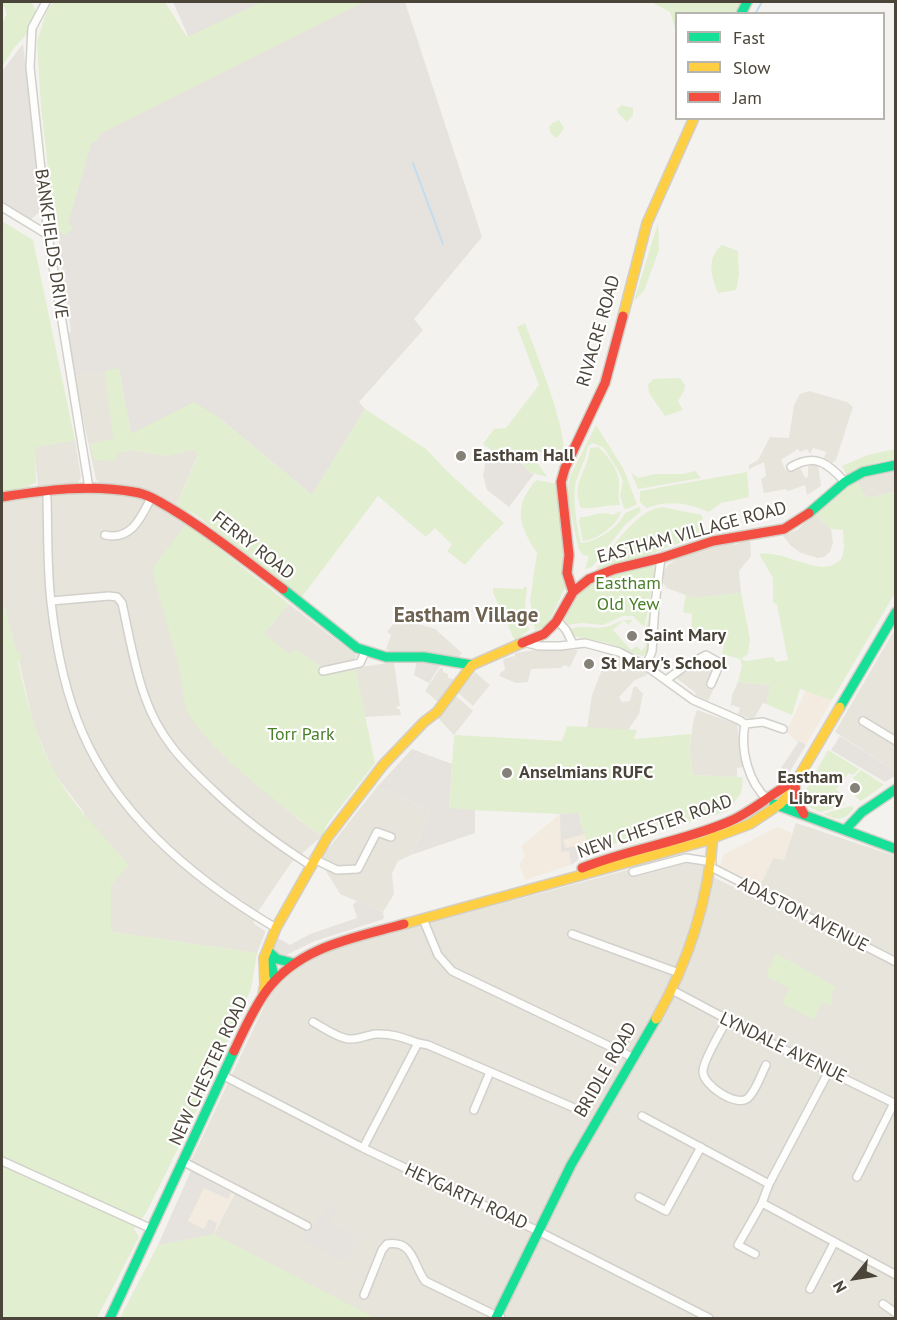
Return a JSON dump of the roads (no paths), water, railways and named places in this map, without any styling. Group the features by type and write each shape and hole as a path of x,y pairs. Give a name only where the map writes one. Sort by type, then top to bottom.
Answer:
{"main road":[{"name":"RIVACRE ROAD","path":"573,592 567,573 569,555 561,482 565,468 605,383 647,223 693,120"},
{"name":"EASTHAM VILLAGE ROAD","path":"472,665 544,634 557,620 573,592 581,584 598,575 732,537 784,528 804,517 845,482 863,472 896,465"},
{"name":"FERRY ROAD","path":"2,497 46,490 89,488 136,492 185,516 211,533 348,643 365,652 386,657 424,657 472,665"},
{"name":"NEW CHESTER ROAD","path":"111,1318 263,994 293,963 306,954 328,945 554,881 697,844 744,827 777,806 788,795 896,612"},
{"path":"263,994 264,958 276,928 327,838 382,765 424,722 437,712 472,665"},
{"path":"795,781 796,800 804,814"},
{"name":"NEW CHESTER ROAD","path":"554,881 597,862 711,828 746,814 768,800 782,787 795,781"},
{"path":"845,830 858,814 896,789"},
{"path":"768,800 777,806 896,849"},
{"name":"BRIDLE ROAD","path":"498,1318 571,1165 680,973 697,924 712,862 714,838 711,828"},
{"path":"697,844 703,847 712,862"},
{"path":"268,951 278,959 293,963"},
{"path":"268,951 275,980"}],"street":[{"name":"BANKFIELDS DRIVE","path":"46,2 32,28 30,67 48,235 89,488"},
{"path":"2,207 48,235"},
{"path":"791,467 801,461 812,459 832,467 845,482"},
{"path":"47,498 51,601 69,697 83,735 111,783 132,812 195,872 243,909 276,928"},
{"path":"110,546 108,536 124,536 130,531 151,498"},
{"path":"646,666 652,651 655,604 662,558"},
{"path":"51,601 117,597 122,603 145,698 160,731 195,775 271,840 312,862 337,870 358,869 377,832 391,837"},
{"path":"557,620 566,630 573,644"},
{"path":"527,643 539,646 585,643 619,652 646,666 693,700 745,724 763,722 783,729"},
{"path":"323,671 360,663 365,652"},
{"path":"666,680 684,666 706,655 720,663 711,684"},
{"path":"863,720 896,741"},
{"path":"745,724 744,741 748,767 759,792 768,800"},
{"name":"NEW CHESTER ROAD","path":"633,872 686,858 712,862"},
{"name":"ADASTON AVENUE","path":"712,862 896,962"},
{"path":"423,919 438,955 452,971 632,1057"},
{"path":"572,934 680,973"},
{"name":"LYNDALE AVENUE","path":"672,990 727,1020 895,1103"},
{"path":"727,1020 703,1066 703,1077 707,1083 736,1101 744,1101 750,1097 766,1065"},
{"path":"313,1022 349,1039 359,1039 374,1034 389,1034 428,1045 572,1107"},
{"path":"363,1148 418,1043"},
{"path":"755,1254 738,1245 762,1203 769,1184 829,1071"},
{"path":"474,1110 490,1072"},
{"name":"HEYGARTH ROAD","path":"224,1076 363,1148 538,1231 709,1318"},
{"path":"857,1177 895,1103"},
{"path":"642,1116 769,1184"},
{"path":"639,1197 666,1211 701,1148"},
{"path":"2,1161 153,1229"},
{"path":"184,1162 307,1226"},
{"path":"762,1203 896,1275"},
{"path":"364,1295 382,1250 387,1244 395,1242 406,1247 416,1259 420,1274 425,1281 498,1318"},
{"path":"810,1289 834,1243"},
{"path":"883,1304 896,1313"}],"waterway":[{"path":"756,12 762,2"},
{"path":"413,163 443,244"}],"place":[{"name":"Eastham Hall","path":"461,456"},
{"name":"Saint Mary","path":"632,636"},
{"name":"St Mary's School","path":"589,664"},
{"name":"Anselmians RUFC","path":"507,773"},
{"name":"Eastham Library","path":"855,788"}],"district":[{"name":"Eastham Village","path":"466,616"}],"park label":[{"name":"Eastham Old Yew","path":"628,594"},
{"name":"Torr Park","path":"301,735"}]}
